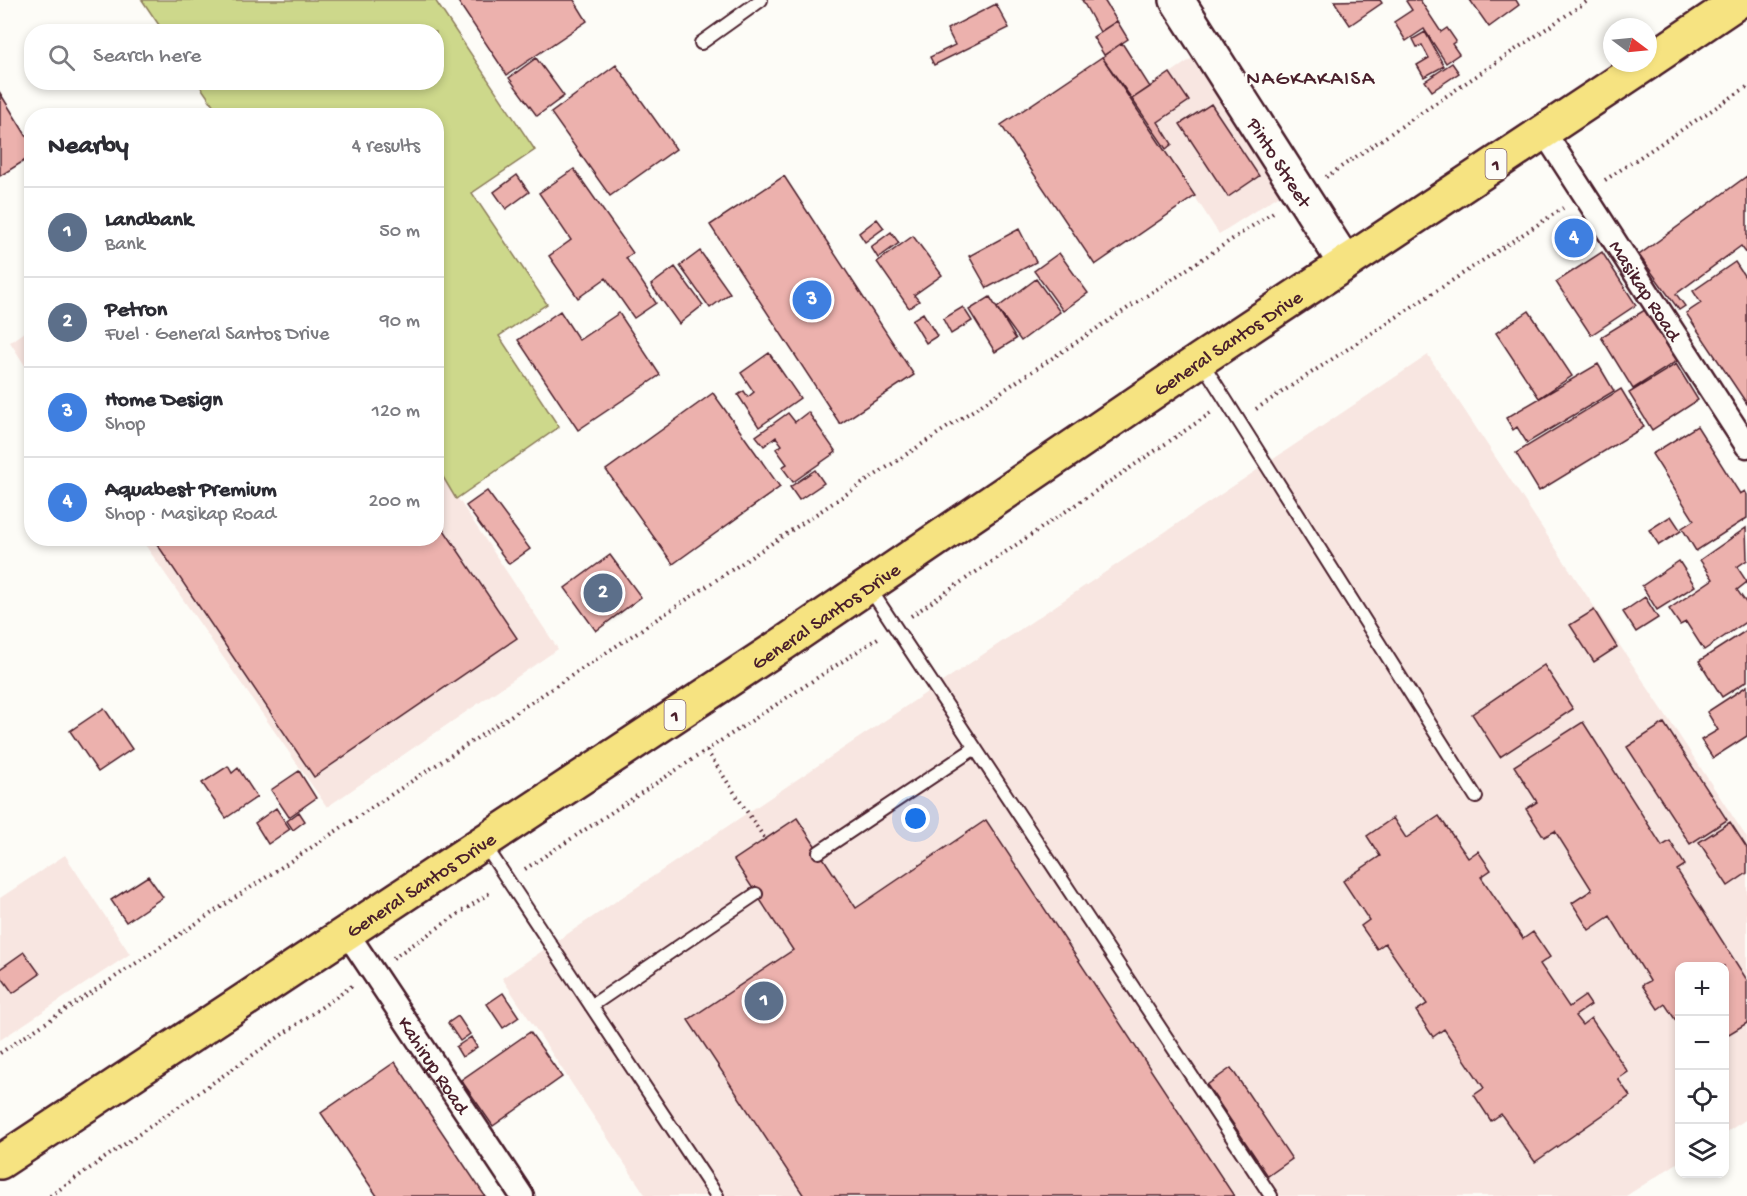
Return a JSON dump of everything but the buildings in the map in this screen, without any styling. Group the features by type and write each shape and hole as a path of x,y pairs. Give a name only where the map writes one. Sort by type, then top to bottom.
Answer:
{"highway":[{"name":"General Santos Drive","path":"1657,55 1740,0"},
{"name":"General Santos Drive","path":"0,1162 868,586 1200,360 1632,72"}],"street":[{"name":"Pinto Street","path":"1178,0 1346,263"},
{"name":"Masikap Road","path":"1544,132 1747,446"},
{"name":"Kahirup Road","path":"347,933 522,1196"}],"lane":[{"path":"701,43 761,0"},
{"path":"1200,360 1476,797"},
{"path":"868,586 1271,1196"},
{"path":"819,852 975,748"},
{"path":"483,843 717,1196"},
{"path":"591,1006 756,894"}],"path":[{"path":"0,1053 1301,194 1589,0"},
{"path":"1238,420 1747,87"},
{"path":"50,1196 508,880 895,627 1227,403"},
{"path":"707,751 765,839"}],"shaded area":[{"path":"1200,53 1286,191 1219,234 1132,99"},
{"path":"24,332 24,364 10,342"},
{"path":"1428,355 1747,838 1747,1119 1729,1130 1729,962 1675,962 1675,1165 1626,1196 646,1196 502,978"},
{"path":"444,478 558,649 327,807 146,546 444,546"},
{"path":"65,855 130,954 0,1040 0,898"}],"green space":[{"path":"142,0 435,0 535,150 472,193 547,304 499,336 559,427 456,499 444,479 444,108 215,108 203,90 444,90 444,24 158,24"}],"place":[{"name":"Aquabest Premium","path":"1574,238"},
{"name":"Home Design","path":"812,300"},
{"name":"Petron","path":"603,593"},
{"name":"Landbank","path":"764,1001"}],"district":[{"name":"NAGKAKAISA","path":"1311,77"}]}
